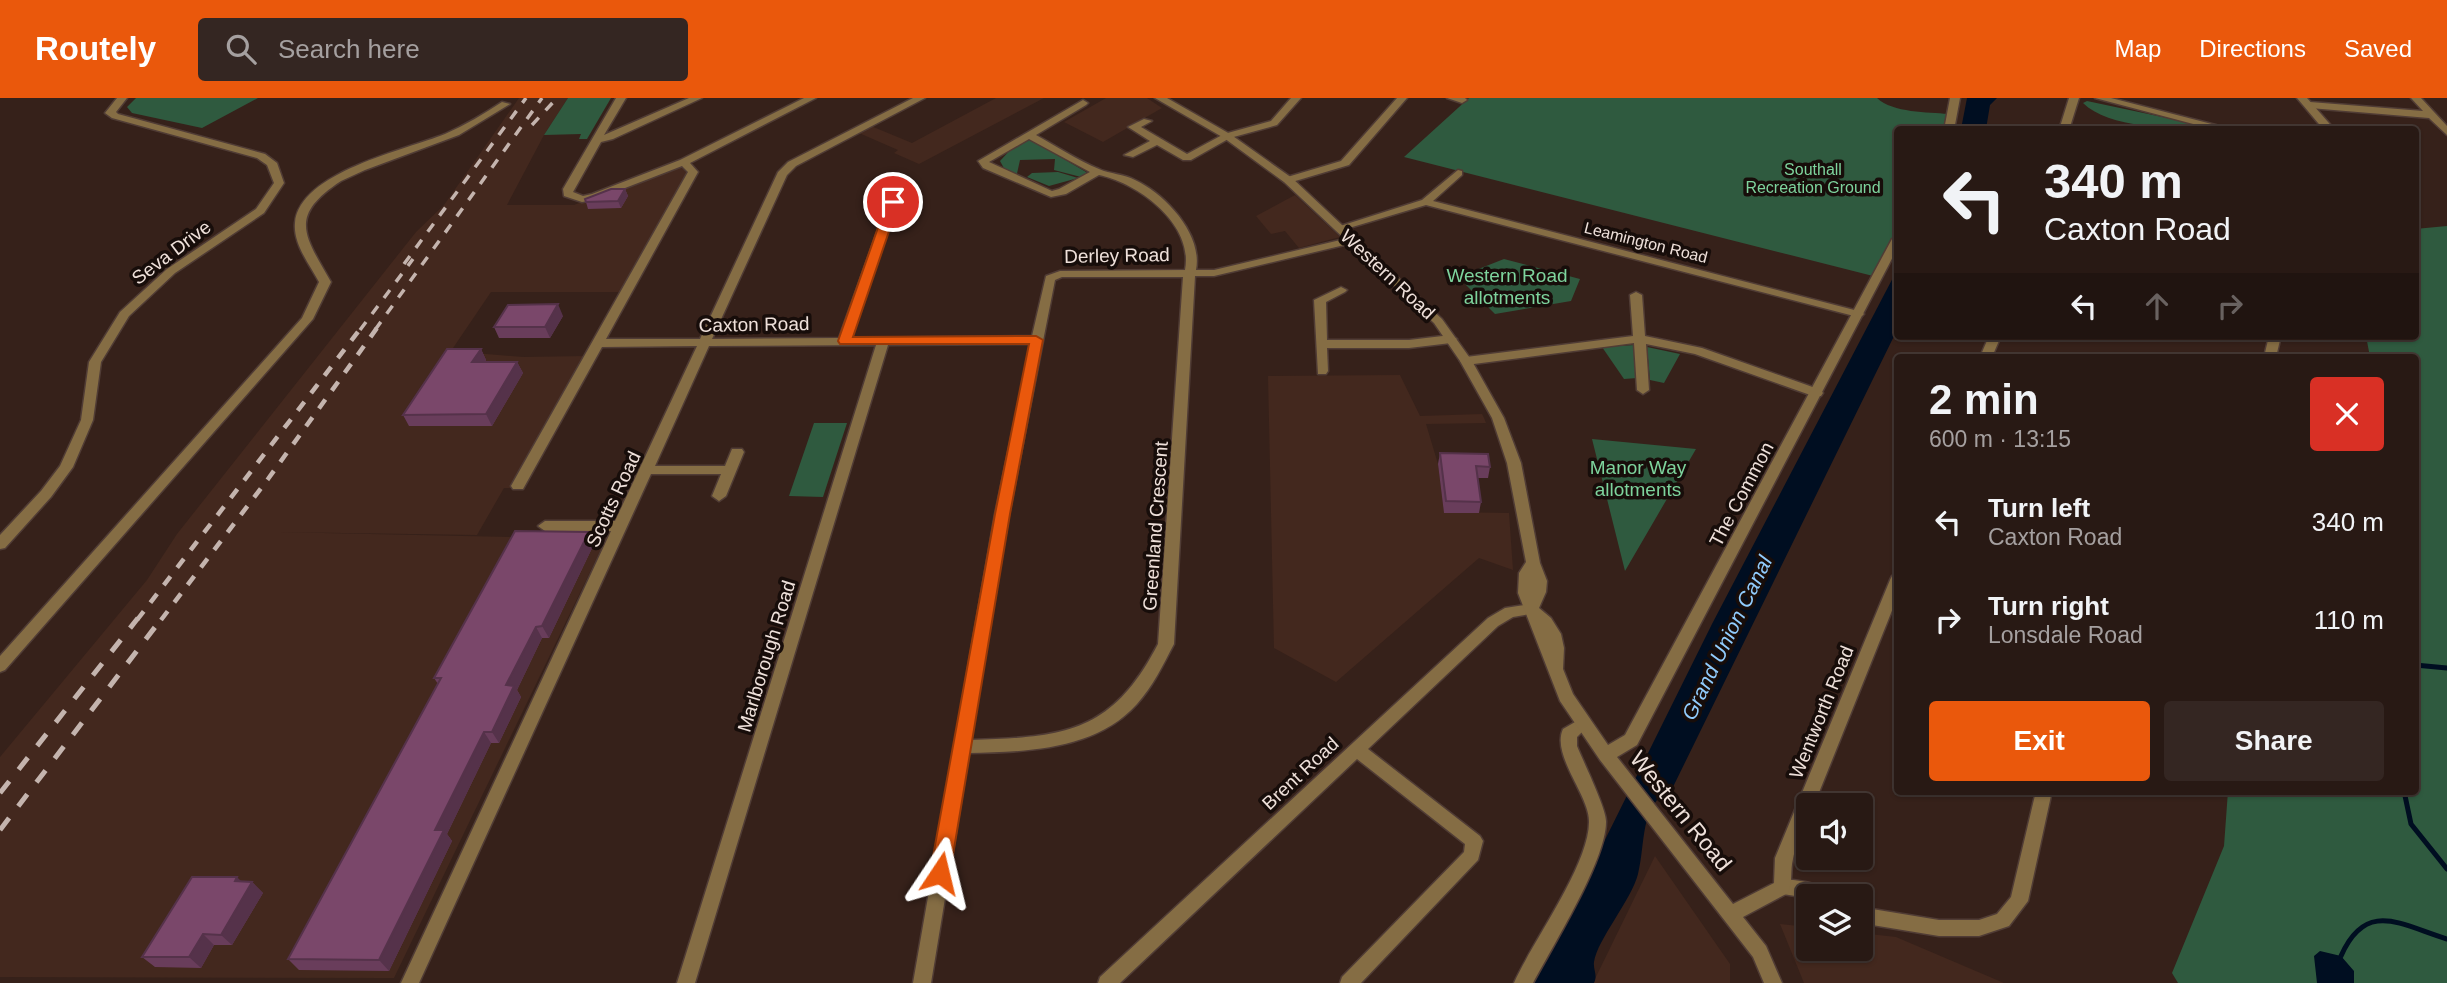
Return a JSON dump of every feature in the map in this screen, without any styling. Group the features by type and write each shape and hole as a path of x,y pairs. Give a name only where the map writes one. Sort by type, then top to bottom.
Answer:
{"street":[{"name":"Seva Drive","path":"0,544 46,494 66,467 87,419 95,362 124,314 171,271 260,211 273,197 279,183 272,163 261,156 110,113 111,108 122,98"},
{"path":"621,98 568,189 568,194 574,198 594,197 684,162 811,98"},
{"path":"598,139 610,137 697,98"},
{"name":"Scotts Road","path":"410,983 786,169 920,98"},
{"name":"Western Road","path":"1160,98 1227,136 1288,180 1426,307 1451,339 1498,418 1514,463 1533,563 1526,573 1525,593 1566,697 1620,774 1759,952 1773,983"},
{"path":"1147,121 1133,127 1187,158 1227,136 1274,122 1296,98"},
{"path":"1288,180 1345,163 1402,98"},
{"path":"1950,126 1955,98"},
{"path":"2065,126 2074,98"},
{"path":"2100,98 2214,126"},
{"path":"2416,98 2447,132"},
{"path":"2306,102 2431,115"},
{"path":"2306,102 2327,126"},
{"path":"1083,103 983,161 987,166 1051,194 1062,192 1097,172"},
{"path":"0,666 307,318 325,282 302,236 300,221 309,201 333,181 448,136 505,104"},
{"path":"1030,135 1097,172"},
{"path":"1129,155 1157,141"},
{"path":"518,486 693,172 684,162"},
{"name":"Greenland Crescent","path":"962,747 1022,746 1077,735 1121,711 1138,697 1155,671 1166,645 1190,274 1187,237 1167,209 1137,183 1097,172"},
{"path":"1339,228 1426,202 1458,173"},
{"path":"844,341 893,202"},
{"name":"Leamington Road","path":"1426,202 1858,314"},
{"name":"Derley Road","path":"922,983 962,747 1048,281 1053,275 1190,274 1244,267 1353,240"},
{"name":"The Common","path":"1606,755 1631,740 1894,245"},
{"path":"1322,371 1320,300 1341,290"},
{"path":"1636,295 1643,390"},
{"path":"1321,344 1409,344 1451,339"},
{"path":"1466,361 1640,339 1698,351 1817,393"},
{"name":"Caxton Road","path":"598,343 1036,340"},
{"name":"Marlborough Road","path":"686,983 883,341"},
{"path":"719,496 737,452"},
{"path":"648,470 729,470"},
{"path":"545,526 621,526"},
{"name":"Wentworth Road","path":"1782,887 1784,858 1894,587"},
{"name":"Brent Road","path":"1107,983 1493,622 1510,612 1531,609"},
{"path":"1522,983 1573,888 1599,830 1598,819 1569,746 1569,734 1583,724"},
{"path":"1349,983 1472,855 1474,841 1356,749"},
{"path":"1873,917 1940,928 1979,928 2003,920 2019,901 2043,795"},
{"path":"1731,914 1782,887 1796,888"}],"shaded area":[{"path":"519,98 568,98 544,135 507,205 574,205 679,165 688,174 623,292 491,292 451,351 523,357 587,356 515,488 504,488 477,535 276,532 606,539 394,978 0,977 0,757 147,580 177,534 416,232 444,205"},
{"path":"996,98 1044,98 919,164 894,153 898,150 859,133 871,126 912,143"},
{"path":"1106,98 1147,98 1162,108 1103,142 1064,122"},
{"path":"1295,195 1340,237 1299,248 1285,231 1271,234 1256,216"},
{"path":"1400,375 1420,416 1482,414 1486,423 1426,424 1438,464 1444,512 1509,513 1513,570 1479,558 1336,682 1274,648 1268,376"},
{"path":"1655,856 1730,964 1730,983 1593,983"},
{"path":"1780,924 1796,926 1796,961 1873,961 1873,934 1896,937 2004,983 1804,983"}],"green space":[{"path":"136,98 258,98 202,128 132,113 127,107"},
{"path":"568,98 611,98 587,139 579,139 581,134 544,135"},
{"name":"Southall Recreation Ground","path":"1469,98 1877,98 1892,107 1948,114 1946,126 1894,126 1894,243 1877,277 1404,157"},
{"path":"2087,101 2205,126 2148,126 2128,123 2095,112 2083,103"},
{"path":"1030,139 1087,174 1081,177 1054,170 1055,159 1020,160 1016,178 1005,170 1000,161 1013,147"},
{"path":"1058,172 1078,178 1049,186 1027,177 1032,173"},
{"path":"2447,226 2447,983 2178,983 2172,973 2224,846 2228,795 2419,795 2419,354 2369,354 2367,340 2419,340 2419,229"},
{"name":"Western Road allotments","path":"1504,259 1580,279 1571,301 1495,314 1458,277"},
{"path":"1635,345 1637,378 1624,379 1602,347"},
{"path":"1647,347 1680,354 1664,383 1650,380"},
{"path":"814,423 847,423 823,497 789,496"},
{"name":"Manor Way allotments","path":"1592,439 1696,449 1625,571"}],"water":[{"path":"1967,98 1997,98 1990,105 1986,126 1962,126"},
{"name":"Grand Union Canal","path":"1894,276 1894,336 1672,789 1661,796 1649,814 1635,884 1597,953 1594,983 1534,983 1712,624"},
{"path":"2320,951 2341,956 2354,971 2354,983 2317,983 2314,956"}],"building":[{"path":"611,189 625,189 618,201 586,202 585,199"},
{"path":"558,304 545,327 494,327 508,305"},
{"path":"447,349 481,349 472,362 517,362 486,414 403,415"},
{"path":"1440,453 1488,454 1490,467 1476,466 1481,502 1446,501"},
{"path":"515,531 589,532 542,626 536,627 506,685 514,686 492,732 484,732 435,830 444,830 379,960 288,959 441,678 434,678"},
{"path":"192,877 237,877 235,881 252,882 221,935 203,934 189,957 142,957"}],"waterway":[{"path":"2419,665 2447,668"},
{"path":"2405,795 2411,824 2447,869"},
{"path":"2341,956 2351,938 2362,927 2373,922 2400,923 2447,939"}],"railway":[{"path":"404,264 526,98"},
{"path":"375,330 542,98"},
{"path":"532,125 557,98"},
{"path":"360,330 413,259"},
{"path":"137,620 361,328"},
{"path":"161,620 268,479 377,328"},
{"path":"0,793 138,618"},
{"path":"0,830 162,618"}],"route":[{"path":"893,202 844,341 1036,340 1002,514 940,873"}]}
